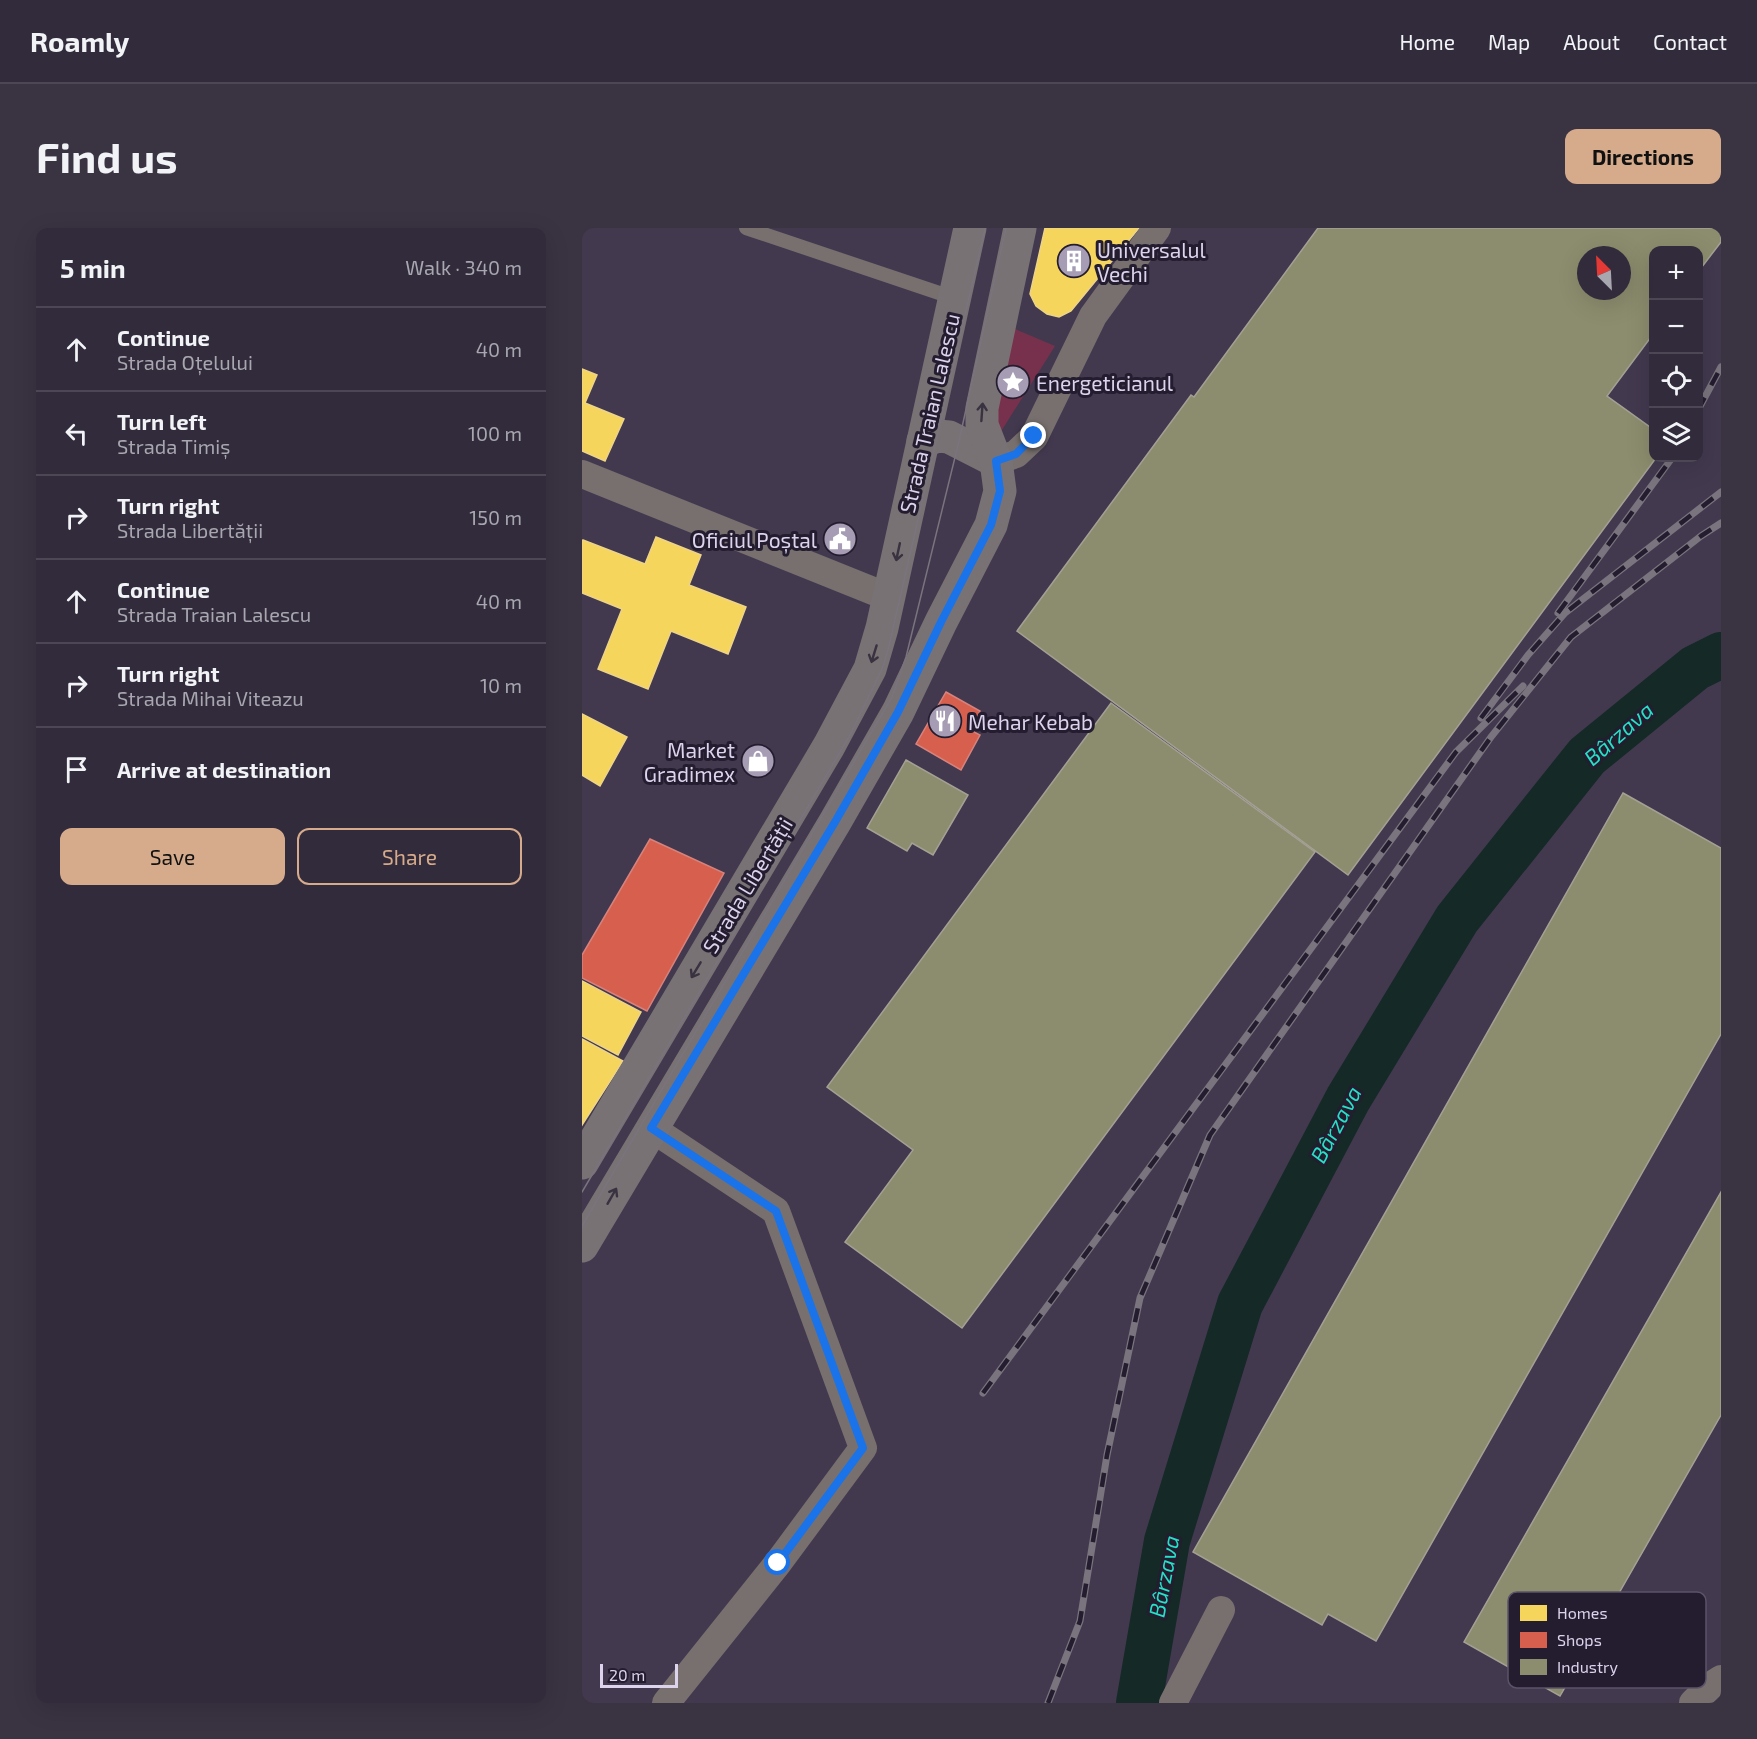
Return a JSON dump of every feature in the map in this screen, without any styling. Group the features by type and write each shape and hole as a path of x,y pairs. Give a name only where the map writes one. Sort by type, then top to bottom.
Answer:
{"main road":[{"name":"Strada Traian Lalescu","path":"888,597 970,228"},
{"path":"996,461 982,425 982,408 1020,228"},
{"path":"923,441 938,436 949,437 996,461"},
{"name":"Strada Libertății","path":"582,1246 898,712 991,525 1000,491 996,461"},
{"name":"Strada Libertății","path":"582,1163 829,747 870,669 888,597"}],"street":[{"path":"996,461 1016,454 1034,436 1093,316 1157,228"},
{"path":"584,481 888,597"},
{"path":"651,1128 776,1211 863,1448 778,1563 666,1703"},
{"path":"1173,1703 1221,1610"},
{"path":"1693,1703 1710,1686 1721,1679"}],"lane":[{"path":"746,228 955,299"}],"shaded area":[{"path":"1008,326 1055,346 1000,433 985,426"}],"building: Homes":[{"name":"Universalul Vechi","path":"1045,228 1139,228 1071,311 1059,317 1047,314 1036,306 1030,294"},
{"path":"582,369 597,375 585,403 624,419 605,461 582,451"},
{"path":"656,537 701,555 689,585 746,607 728,654 671,631 648,689 598,669 622,609 582,593 582,542 583,540 645,564"},
{"path":"582,714 627,737 600,786 582,775"},
{"path":"582,981 641,1012 618,1055 582,1036"},
{"path":"582,1039 623,1061 582,1125"}],"building: Shops":[{"path":"946,692 980,711 970,730 980,735 961,770 916,744"},
{"path":"650,839 724,873 647,1011 582,978 582,955"}],"building: Industry":[{"path":"1318,228 1721,228 1721,242 1703,265 1703,246 1649,246 1649,340 1607,396 1649,426 1649,462 1653,462 1348,875 1017,631 1191,395 1194,397"},
{"path":"1111,703 1315,852 962,1328 845,1242 913,1150 827,1087"},
{"path":"906,760 968,795 933,855 912,843 907,851 867,828"},
{"path":"1623,793 1721,848 1721,1034 1376,1641 1328,1614 1322,1625 1193,1552"},
{"path":"1721,1192 1721,1415 1620,1592 1508,1592 1508,1667 1464,1642"},
{"path":"1546,1688 1565,1688 1560,1696"}],"waterway":[{"name":"Bârzava","path":"1139,1703 1167,1541 1240,1304 1348,1099 1457,919 1587,756 1695,668 1721,655"}],"tram line":[{"path":"582,1192 850,735 882,669 985,228"},
{"path":"582,1226 892,697 906,657 959,441 1006,228"}],"railway":[{"path":"1699,408 1721,367"},
{"path":"1558,613 1669,462"},
{"path":"1481,718 1528,655 1565,613 1721,492"},
{"path":"1048,1703 1080,1621 1107,1455 1140,1298 1210,1135 1491,737 1571,637 1721,523"},
{"path":"983,1393 1456,752 1523,686"}],"place":[{"name":"Universalul Vechi","path":"1074,261"},
{"name":"Energeticianul","path":"1013,382"},
{"name":"Oficiul Poștal","path":"840,539"},
{"name":"Mehar Kebab","path":"945,721"},
{"name":"Market Gradimex","path":"758,761"}],"route":[{"path":"778,1563 863,1448 776,1211 651,1128 835,822 898,712 991,525 1000,491 996,461 1016,454 1034,436"}]}
